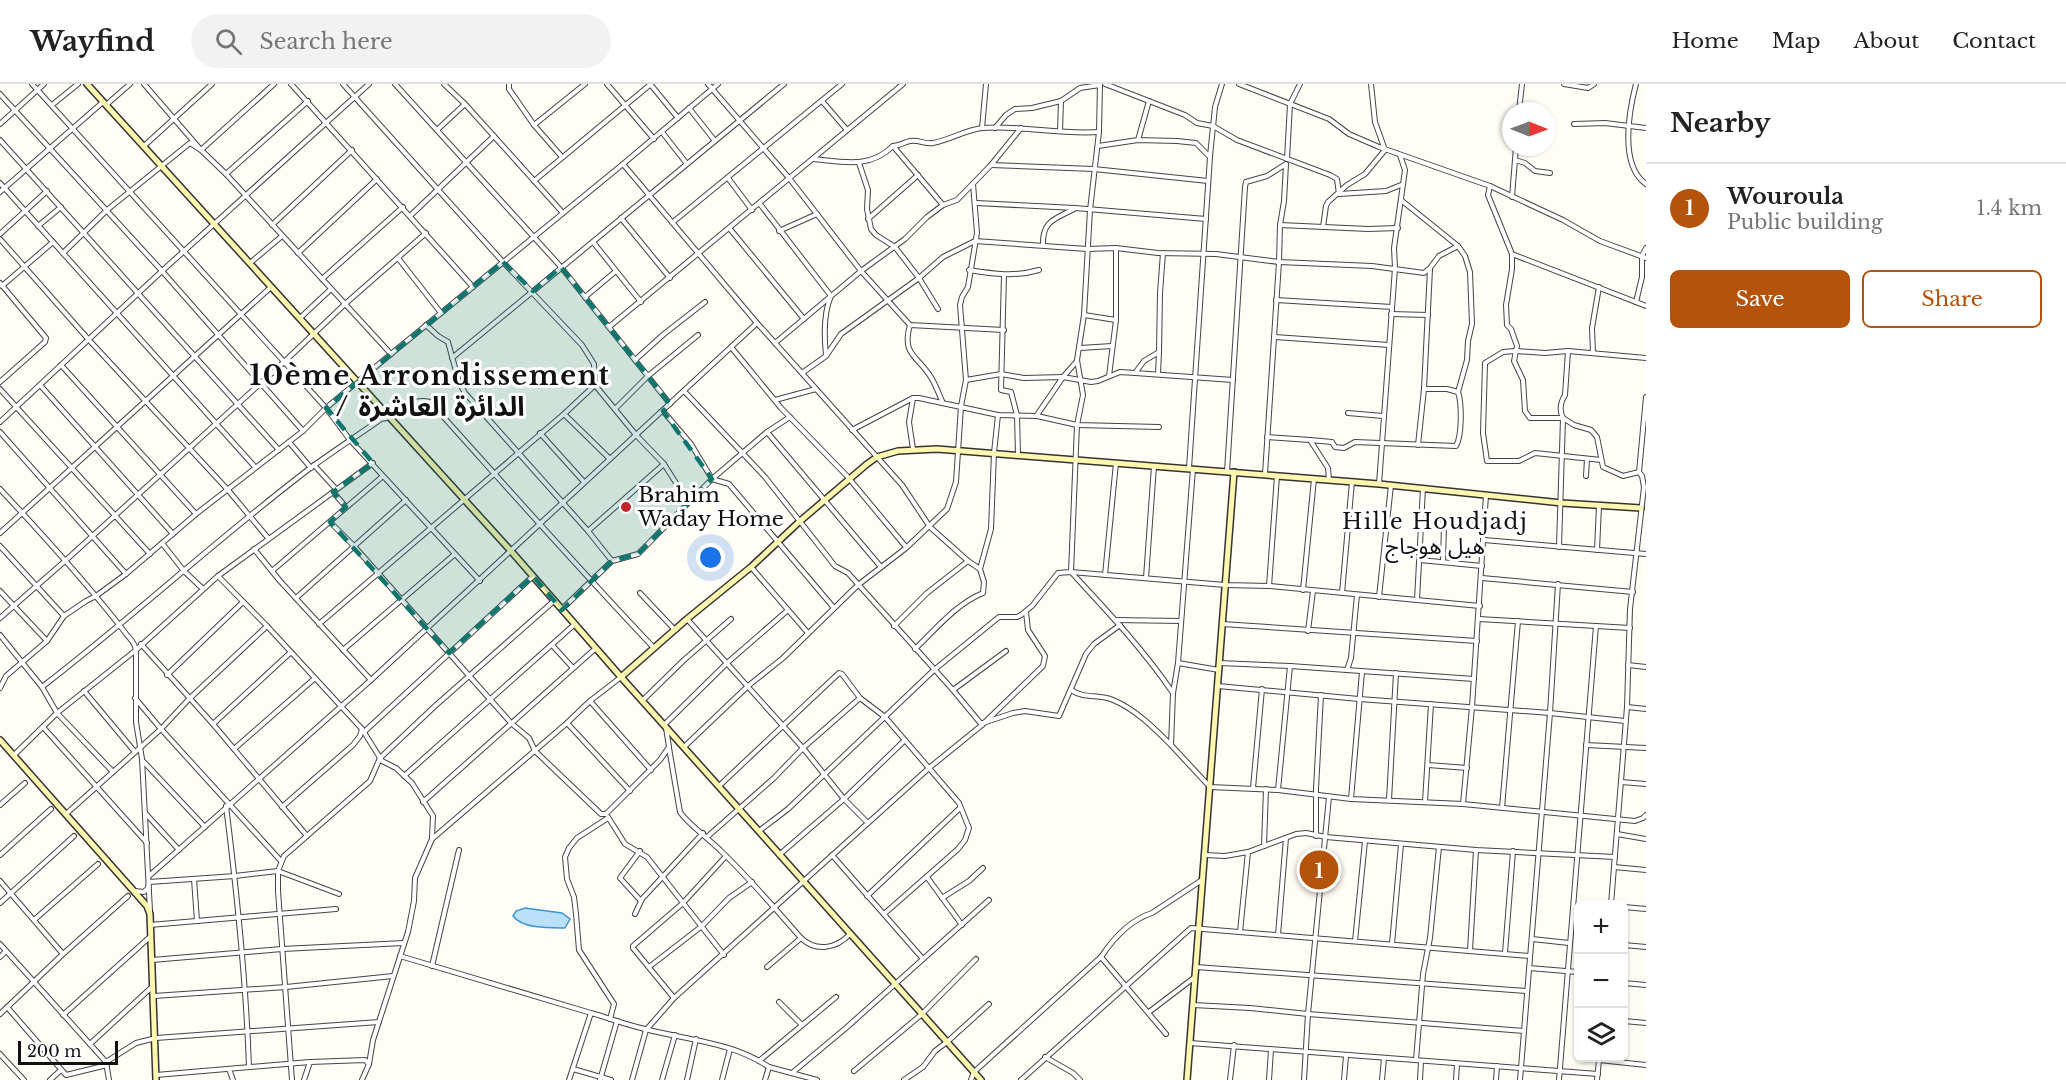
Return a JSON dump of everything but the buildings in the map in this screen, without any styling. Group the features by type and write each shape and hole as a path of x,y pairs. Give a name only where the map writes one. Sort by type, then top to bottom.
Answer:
{"street":[{"path":"32,84 326,408 350,440 480,581"},
{"path":"0,124 44,84"},
{"path":"52,105 78,84"},
{"path":"87,84 511,551 981,1080"},
{"path":"0,192 73,128 130,84"},
{"path":"144,84 175,117 201,150 226,174 391,354"},
{"path":"143,146 212,84"},
{"path":"201,150 274,84"},
{"path":"343,84 589,354 594,364 595,385 636,435 664,464 688,502"},
{"path":"0,422 139,292 369,84"},
{"path":"395,84 561,267 670,404"},
{"path":"444,84 465,104 563,213"},
{"path":"509,84 509,90 534,125 562,157"},
{"path":"534,125 585,84"},
{"path":"607,84 654,139"},
{"path":"534,181 651,84 678,118"},
{"path":"708,84 789,178 861,272 910,325 1004,330"},
{"path":"0,688 6,676 22,660 47,641 64,616 126,574 196,514 303,431 326,408 718,84"},
{"path":"452,358 784,84"},
{"path":"673,222 842,84"},
{"path":"609,327 903,84"},
{"path":"982,128 986,84"},
{"path":"994,128 1015,108 1032,108 1061,101 1080,88 1102,84 1185,115 1197,123 1213,126 1237,140 1286,161 1330,175 1337,179 1339,194"},
{"path":"1037,416 1077,360 1080,348 1102,84"},
{"path":"1171,745 1173,693 1178,663 1184,582 1194,378 1208,181 1215,106 1222,84"},
{"path":"1239,84 1329,119 1349,134 1385,150 1490,186 1600,241 1644,257"},
{"path":"1264,474 1290,104 1300,84"},
{"path":"1371,84 1375,122 1385,150"},
{"path":"1520,102 1522,84"},
{"path":"1564,84 1588,88 1594,84"},
{"path":"1636,84 1630,106 1628,141 1631,162 1646,184"},
{"path":"294,85 473,287"},
{"path":"0,94 162,271 216,335 303,431"},
{"path":"226,174 308,101"},
{"path":"822,101 847,130"},
{"path":"1060,131 1061,101"},
{"path":"1138,140 1149,101"},
{"path":"437,130 465,104"},
{"path":"689,108 715,141"},
{"path":"1574,124 1605,123 1646,128"},
{"path":"812,159 859,163 883,156 893,146 900,146 913,140 930,144 982,128 1099,132"},
{"path":"775,343 895,247 927,217 944,205 957,200 991,165 1021,128"},
{"path":"662,132 687,164"},
{"path":"410,216 494,136"},
{"path":"1098,146 1138,140 1196,143 1210,157"},
{"path":"0,141 139,292 279,450"},
{"path":"63,253 107,210 160,165 190,143 201,150"},
{"path":"893,146 944,205"},
{"path":"272,225 352,150"},
{"path":"1323,227 1326,205 1347,185 1365,174 1385,150"},
{"path":"1378,484 1395,268 1394,248 1404,170 1400,155"},
{"path":"1512,197 1515,156"},
{"path":"1515,160 1524,162 1535,171 1550,173"},
{"path":"1188,1080 1225,585 1233,380 1246,182 1268,176 1286,161"},
{"path":"859,163 868,190 868,219 873,232 895,247 919,278 938,309"},
{"path":"624,164 757,323 902,485 930,527 980,570"},
{"path":"991,165 1094,169 1208,181"},
{"path":"868,219 918,175"},
{"path":"728,178 752,210"},
{"path":"298,253 377,179"},
{"path":"0,183 255,467"},
{"path":"684,747 748,686 783,658 858,585 906,548 942,515 954,490 957,476 961,406 966,380 960,329 962,297 968,287 969,270 977,233 973,184"},
{"path":"1339,194 1386,191 1402,184"},
{"path":"1490,186 1488,195 1512,254 1506,305 1507,325 1515,340 1514,361 1523,380 1525,411 1530,418 1563,418"},
{"path":"0,234 47,191"},
{"path":"1267,437 1332,442 1335,447 1344,448 1355,442 1456,446 1459,441 1460,399 1458,392 1467,360 1472,324 1470,272 1465,256 1458,246 1400,200"},
{"path":"760,204 831,296"},
{"path":"976,204 1075,208 1206,219"},
{"path":"38,226 61,207"},
{"path":"322,279 403,207"},
{"path":"1043,245 1043,233 1050,222 1075,208"},
{"path":"779,231 817,214"},
{"path":"621,218 670,278"},
{"path":"1280,225 1398,228"},
{"path":"729,229 804,319"},
{"path":"0,618 426,233"},
{"path":"250,263 282,236"},
{"path":"0,239 89,340 228,490 268,538"},
{"path":"802,373 826,356 840,335 919,278 943,257 975,241 994,241 1008,245 1204,254 1280,262 1395,268 1424,273 1431,268 1439,256 1458,246"},
{"path":"0,382 45,342 46,338 1,284 53,242"},
{"path":"593,242 641,302"},
{"path":"1636,302 1646,248"},
{"path":"1109,376 1116,320 1116,249"},
{"path":"1158,374 1163,253"},
{"path":"1512,254 1646,306"},
{"path":"398,258 441,313"},
{"path":"1418,445 1424,389 1431,268"},
{"path":"969,270 1004,275 1039,270"},
{"path":"585,297 616,271"},
{"path":"1004,275 1001,390 1011,392 1017,415 1018,455"},
{"path":"0,533 271,287"},
{"path":"1593,353 1592,328 1599,287"},
{"path":"300,318 331,289"},
{"path":"826,356 824,337 826,307 831,296"},
{"path":"1276,300 1392,307"},
{"path":"635,360 705,302"},
{"path":"1391,314 1428,315"},
{"path":"1084,315 1116,320"},
{"path":"149,876 480,581 562,502 757,323"},
{"path":"426,325 448,342 459,382 465,393 612,561"},
{"path":"910,325 906,337 909,352 931,378 942,401"},
{"path":"615,409 648,376 698,334"},
{"path":"1275,337 1389,345"},
{"path":"1080,348 1112,346"},
{"path":"731,348 790,417 849,479 906,548"},
{"path":"1601,460 1534,453 1519,461 1486,459 1482,433 1484,366 1490,359 1503,352 1515,351 1545,353 1568,351 1646,358"},
{"path":"1568,351 1565,395 1561,401 1560,413 1563,418 1574,425 1591,430 1597,437 1603,467 1623,476 1639,472"},
{"path":"1135,373 1144,362 1159,352"},
{"path":"1077,360 1083,395 1077,425 1071,572 1120,625 1159,672 1173,693"},
{"path":"61,365 196,514"},
{"path":"966,380 1001,374 1024,378 1063,377 1082,381 1098,381 1120,372 1233,380"},
{"path":"39,385 172,534"},
{"path":"319,624 465,500 595,385"},
{"path":"0,389 150,554"},
{"path":"775,400 816,389"},
{"path":"1424,389 1447,389 1458,392"},
{"path":"684,391 765,477 836,566 846,571 982,724"},
{"path":"1611,900 1627,706 1630,628 1644,487 1639,472 1646,397"},
{"path":"913,398 909,422 913,449"},
{"path":"852,430 913,398 942,401 998,415 1037,416 1077,425 1159,427"},
{"path":"42,687 312,466 381,419 390,418 410,403 428,401 623,617 654,648"},
{"path":"663,411 691,444 712,479 729,484 834,608"},
{"path":"1348,413 1383,416"},
{"path":"564,414 610,459"},
{"path":"915,649 954,610 972,597 983,593 984,582 980,570 991,529 998,415"},
{"path":"562,610 612,561 638,554 712,479 767,432 790,417"},
{"path":"1559,547 1563,418"},
{"path":"0,432 126,574"},
{"path":"767,432 881,567"},
{"path":"540,433 585,482"},
{"path":"1310,440 1328,468 1329,481"},
{"path":"289,442 346,507"},
{"path":"432,839 590,701 751,567 824,500 877,457 913,449 994,453 1264,474 1562,503 1641,508"},
{"path":"1640,457 1646,459"},
{"path":"1586,476 1587,459"},
{"path":"1105,575 1116,462"},
{"path":"14,755 57,713 136,650 218,576 373,463"},
{"path":"588,531 664,464"},
{"path":"1146,579 1154,465"},
{"path":"272,571 383,476"},
{"path":"1269,586 1277,476"},
{"path":"1303,590 1314,479"},
{"path":"1342,593 1352,482"},
{"path":"1379,597 1391,485"},
{"path":"1417,600 1423,488"},
{"path":"0,489 134,641 136,650 135,698 142,759 149,876 156,1078 310,1062 365,1060 369,1064"},
{"path":"1462,804 1479,619 1486,495"},
{"path":"296,598 406,500"},
{"path":"1597,550 1599,506"},
{"path":"330,522 379,573 512,723 529,738 535,751 600,813 607,816 625,844 647,857 724,955"},
{"path":"1422,523 1485,525"},
{"path":"1443,562 1444,524"},
{"path":"1484,540 1646,554"},
{"path":"162,543 184,571 203,589"},
{"path":"0,546 64,616"},
{"path":"254,549 371,680"},
{"path":"343,650 455,554"},
{"path":"1419,560 1482,566"},
{"path":"894,626 927,593 968,561"},
{"path":"751,567 808,633"},
{"path":"759,832 788,809 934,670 999,617 1017,617 1026,612 1056,574 1071,572 1225,585 1269,586 1480,606"},
{"path":"218,576 363,731 380,758 414,786 433,819 432,839 415,878 413,906 404,943 373,1040 369,1064 363,1080"},
{"path":"282,807 353,745 363,731 533,576"},
{"path":"1482,578 1633,591"},
{"path":"1520,1080 1557,623 1558,584"},
{"path":"0,591 47,641"},
{"path":"1308,631 1313,591"},
{"path":"640,593 675,630"},
{"path":"1347,670 1351,658 1357,595"},
{"path":"292,1080 279,913 278,871 281,861 370,781 380,758 469,675 554,601"},
{"path":"167,675 243,602"},
{"path":"665,726 727,663 788,610"},
{"path":"632,1080 646,1029 674,998 929,768 982,724 1045,663 1044,652 1028,630 1026,612"},
{"path":"687,619 803,748 844,799 868,823"},
{"path":"642,701 731,619"},
{"path":"1479,619 1630,628"},
{"path":"1115,620 1181,621"},
{"path":"1502,808 1518,621"},
{"path":"404,776 575,624"},
{"path":"1222,624 1477,641"},
{"path":"982,724 1025,711 1059,716 1086,654 1094,644 1120,625"},
{"path":"66,814 160,729 267,626"},
{"path":"1559,1080 1596,626"},
{"path":"0,635 42,687 57,713 113,772"},
{"path":"141,644 213,724 307,836"},
{"path":"552,645 573,668"},
{"path":"423,802 596,648"},
{"path":"954,690 1006,651"},
{"path":"213,724 291,652"},
{"path":"1178,663 1219,670"},
{"path":"1219,663 1474,679"},
{"path":"1628,665 1646,667"},
{"path":"1278,790 1290,666"},
{"path":"1351,799 1362,672"},
{"path":"719,786 782,724 839,674 842,674 860,698 885,717 959,803 969,828 965,840 958,849 884,914"},
{"path":"1389,800 1396,674"},
{"path":"234,750 314,679"},
{"path":"1218,686 1625,721"},
{"path":"1253,788 1262,689"},
{"path":"1071,690 1078,695 1110,699 1131,709 1171,745 1210,787 1278,790 1351,799 1462,804 1635,821 1646,815"},
{"path":"84,691 135,752"},
{"path":"1316,836 1321,695"},
{"path":"135,698 227,805 281,861"},
{"path":"635,914 640,901 705,835 739,809 860,698"},
{"path":"590,701 651,770"},
{"path":"1425,802 1431,704"},
{"path":"1627,706 1646,709"},
{"path":"567,723 630,791"},
{"path":"665,726 680,812 684,818 727,856 801,938 811,946 826,947 841,944 850,934"},
{"path":"43,727 147,843"},
{"path":"0,740 147,906 150,914"},
{"path":"779,855 844,799 905,740"},
{"path":"1586,745 1646,748"},
{"path":"610,1019 614,1004 578,947 574,897 567,879 565,857 577,838 607,816 651,770 669,747"},
{"path":"142,759 205,827"},
{"path":"1428,765 1467,768"},
{"path":"1621,782 1646,784"},
{"path":"0,805 25,783"},
{"path":"1264,846 1266,789"},
{"path":"1304,1080 1311,975 1329,797"},
{"path":"227,805 235,876 249,1067"},
{"path":"867,896 960,808"},
{"path":"0,855 51,809"},
{"path":"145,813 179,850"},
{"path":"1205,855 1225,856 1248,852 1300,834 1476,850 1616,857"},
{"path":"1617,834 1646,839"},
{"path":"0,903 74,836"},
{"path":"1278,935 1286,838"},
{"path":"1355,941 1365,841"},
{"path":"1392,944 1401,844"},
{"path":"1420,1080 1418,1060 1422,984 1429,946 1439,847"},
{"path":"432,966 459,850"},
{"path":"1470,950 1476,850"},
{"path":"640,851 620,878 640,901"},
{"path":"1505,953 1513,851"},
{"path":"1240,932 1248,852"},
{"path":"832,855 923,959"},
{"path":"674,998 633,948 633,944 683,903 727,856"},
{"path":"34,920 98,864"},
{"path":"1614,867 1646,870"},
{"path":"942,898 969,881 983,868"},
{"path":"149,882 278,871 339,894"},
{"path":"927,878 962,925"},
{"path":"194,879 197,921"},
{"path":"971,1080 974,1072 1101,957 1113,939 1136,921 1203,880"},
{"path":"0,882 63,954"},
{"path":"132,889 144,892 149,882"},
{"path":"649,967 702,926 723,903 752,882"},
{"path":"0,1014 128,896"},
{"path":"792,1073 895,985 989,900"},
{"path":"1628,907 1646,909"},
{"path":"150,925 336,909"},
{"path":"1021,1080 1191,927 1530,956"},
{"path":"63,1016 151,936"},
{"path":"767,967 801,938"},
{"path":"1532,939 1569,943"},
{"path":"152,960 282,949 404,943"},
{"path":"0,944 106,1063 109,1080"},
{"path":"1628,945 1646,947"},
{"path":"0,957 6,951"},
{"path":"400,956 617,1021 730,1048 769,1067 806,1079 817,1080"},
{"path":"1101,957 1166,1034"},
{"path":"854,1071 922,1014 976,959"},
{"path":"1196,967 1527,991"},
{"path":"1529,968 1574,972"},
{"path":"153,996 286,987 393,976"},
{"path":"1149,1012 1195,977"},
{"path":"1628,983 1646,985"},
{"path":"90,1044 153,986"},
{"path":"759,1061 836,997"},
{"path":"779,1002 801,1024"},
{"path":"904,1080 922,1067 935,1051 989,1004"},
{"path":"1193,1005 1524,1030"},
{"path":"7,1007 68,1076 106,1063 136,1043 156,1038 379,1022"},
{"path":"569,1080 591,1013"},
{"path":"600,1079 617,1021"},
{"path":"1628,1021 1646,1023"},
{"path":"662,1080 675,1035"},
{"path":"687,1080 696,1039"},
{"path":"1190,1043 1598,1074"},
{"path":"1230,1080 1234,1045"},
{"path":"722,1080 730,1048"},
{"path":"1269,1080 1271,1050"},
{"path":"0,1054 24,1080"},
{"path":"1344,1080 1346,1056"},
{"path":"1045,1057 1073,1073 1080,1080"},
{"path":"1382,1080 1384,1058"},
{"path":"304,1080 310,1062"},
{"path":"1597,1080 1599,1062"},
{"path":"1622,1062 1646,1065"},
{"path":"1456,1080 1457,1064"},
{"path":"1496,1080 1497,1066"},
{"path":"765,1080 769,1067"},
{"path":"229,1069 233,1080"},
{"path":"573,1069 600,1079 611,1080"},
{"path":"50,1080 61,1070"}],"highlighted area":[{"path":"503,262 533,291 561,267 670,404 663,411 712,479 638,554 612,561 562,610 533,576 449,653 330,522 346,507 333,492 373,463 326,408"}],"water":[{"path":"525,908 562,913 570,919 565,928 530,926 513,916 516,911"}],"place":[{"name":"Brahim Waday Home","path":"626,507"},
{"name":"Wouroula","path":"1319,870"}],"district":[{"name":"10ème Arrondissement / الدائرة العاشرة","path":"430,392"},
{"name":"Hille Houdjadj هيل هوجاج","path":"1435,534"}]}
